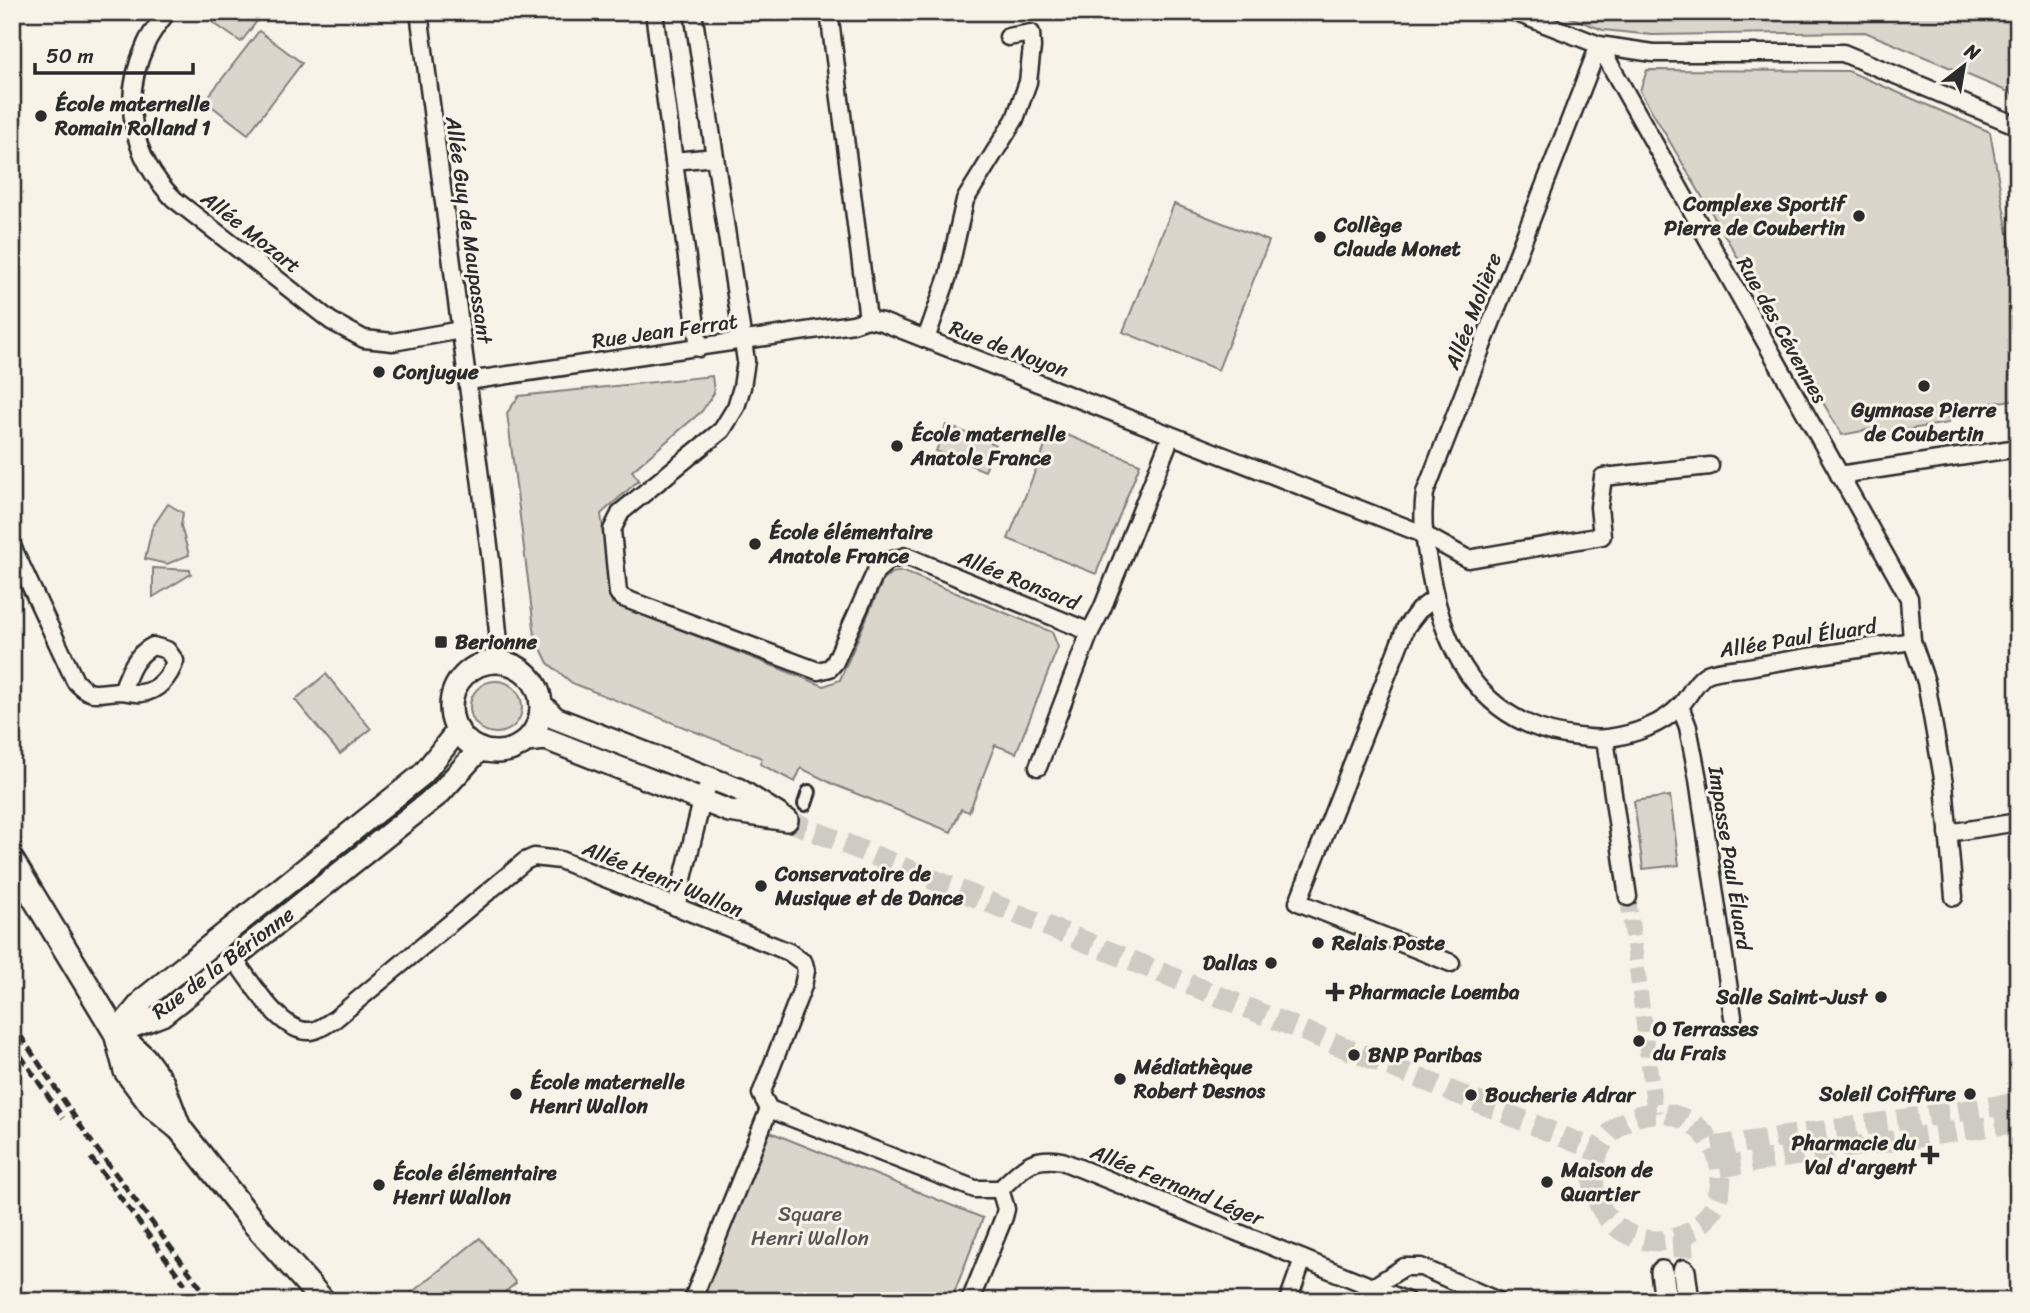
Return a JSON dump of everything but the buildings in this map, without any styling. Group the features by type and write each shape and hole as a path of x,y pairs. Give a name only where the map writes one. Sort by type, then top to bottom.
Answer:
{"main road":[{"path":"12,860 116,1034 126,1070 152,1106 180,1129 253,1222 323,1301"}],"street":[{"name":"Allée Mozart","path":"167,12 146,41 132,86 135,132 144,162 158,183 174,200 331,321 364,340 393,342 461,330"},
{"name":"Allée Guy de Maupassant","path":"419,12 502,663"},
{"path":"654,12 699,348"},
{"path":"693,12 744,341"},
{"path":"830,12 868,319"},
{"path":"1514,12 1599,45 1653,53 1843,53 2018,126"},
{"path":"926,339 948,276 965,200 1015,119 1028,82 1031,33 1008,37"},
{"name":"Rue des Cévennes","path":"1599,45 1909,598 1912,641"},
{"name":"Allée Molière","path":"1434,599 1423,534 1422,510 1426,493 1599,45"},
{"path":"674,161 715,157"},
{"name":"Rue de Noyon","path":"868,319 926,339 1423,534 1468,559 1602,536 1599,507 1604,477 1710,466"},
{"name":"Rue Jean Ferrat","path":"468,382 853,324 868,319"},
{"name":"Allée Ronsard","path":"744,341 746,360 742,387 730,419 722,430 621,512 612,530 618,593 623,598 818,671 830,668 843,648 871,579 881,566 897,557 906,556 1090,632 1102,609 1171,436"},
{"path":"1839,475 2018,448"},
{"path":"12,546 75,681 92,694 122,691"},
{"path":"1434,599 1419,610 1406,627 1297,902 1451,963"},
{"name":"Allée Paul Éluard","path":"1434,599 1445,633 1460,664 1478,690 1523,721 1549,732 1605,739 1651,726 1680,706 1707,674 1912,641"},
{"path":"1038,767 1090,632"},
{"path":"1912,641 1926,682 1944,784 1954,897"},
{"path":"502,663 524,672 533,681 541,704 535,730 526,741 516,748 492,752 467,741 458,730 452,706 459,683 477,667 502,663"},
{"path":"526,741 545,739 729,811 787,820 737,789 555,718 541,704"},
{"name":"Impasse Paul Éluard","path":"1680,706 1688,727 1698,779 1733,1017"},
{"name":"Rue de la Bérionne","path":"116,1034 145,998 423,774 458,730"},
{"path":"1605,739 1628,897"},
{"name":"Rue de la Bérionne","path":"116,1034 162,1015 440,793 480,749"},
{"path":"676,907 702,801 711,778"},
{"path":"1948,833 2018,822"},
{"name":"Allée Henri Wallon","path":"233,958 279,1017 296,1028 313,1031 335,1019 525,861 534,858 559,860 789,952 804,963 806,971 803,986 761,1094 769,1109"},
{"path":"692,1301 769,1109 975,1189 1000,1189 1006,1209 1004,1217 970,1301"},
{"name":"Allée Fernand Léger","path":"1000,1189 1029,1163 1038,1159 1062,1161 1407,1301"},
{"path":"1288,1301 1303,1259"},
{"path":"1373,1287 1404,1267 1421,1267 1498,1301"},
{"path":"1684,1271 1688,1301"},
{"path":"1662,1272 1666,1301"}],"green space":[{"path":"219,12 244,12 257,21 241,42 212,22"},
{"path":"1556,12 2018,12 2018,96 1865,32 1652,35 1603,30"},
{"path":"259,31 302,63 248,134 205,101"},
{"name":"Complexe Sportif Pierre de Coubertin","path":"1647,70 1848,71 1990,132 2018,289 2018,399 1949,410 1949,423 1897,431 1897,436 1876,440 1873,429 1842,435 1640,91"},
{"path":"1174,204 1269,241 1218,370 1123,332"},
{"path":"712,376 714,393 702,411 632,471 639,480 601,514 612,603 824,686 840,680 882,582 896,572 907,573 1052,632 1058,647 1016,753 995,745 969,812 961,809 951,832 835,785 801,768 795,782 760,764 762,758 572,683 548,663 535,636 507,413 519,396"},
{"path":"946,425 995,444 985,471 936,451"},
{"path":"1052,429 1140,464 1096,574 1008,539"},
{"path":"168,504 183,513 181,526 189,555 167,564 145,559 152,528"},
{"path":"153,568 190,570 191,574 153,597"},
{"path":"326,674 371,729 340,754 295,700"},
{"path":"496,681 515,688 522,707 515,726 496,733 477,726 470,707 477,688"},
{"path":"1670,796 1679,865 1643,869 1634,801"},
{"name":"Square Henri Wallon","path":"770,1132 983,1218 951,1301 701,1301"},
{"path":"480,1238 516,1283 494,1301 409,1301 406,1297"}],"tunnel":[{"path":"787,820 1598,1151"},
{"path":"1628,897 1655,1113"},
{"path":"1713,1147 2018,1103"},
{"path":"1657,1113 1681,1118 1702,1132 1716,1153 1721,1177 1716,1201 1702,1222 1681,1236 1657,1241 1633,1236 1612,1222 1598,1201 1593,1177 1598,1153 1612,1132 1633,1118 1657,1113"},
{"path":"1720,1167 2018,1122"},
{"path":"1682,1236 1684,1271"}],"railway":[{"path":"12,1023 88,1137 211,1301"},
{"path":"12,1043 63,1118"},
{"path":"91,1158 185,1284"}],"place":[{"name":"École maternelle Romain Rolland 1","path":"41,116"},
{"name":"Complexe Sportif Pierre de Coubertin","path":"1859,216"},
{"name":"Collège Claude Monet","path":"1320,237"},
{"name":"Conjugue","path":"379,372"},
{"name":"Gymnase Pierre de Coubertin","path":"1924,386"},
{"name":"École maternelle Anatole France","path":"897,446"},
{"name":"École élémentaire Anatole France","path":"755,544"},
{"name":"Berionne","path":"441,642"},
{"name":"Conservatoire de Musique et de Dance","path":"761,886"},
{"name":"Relais Poste","path":"1318,943"},
{"name":"Dallas","path":"1271,963"},
{"name":"Pharmacie Loemba","path":"1335,992"},
{"name":"Salle Saint-Just","path":"1881,997"},
{"name":"O Terrasses du Frais","path":"1639,1041"},
{"name":"BNP Paribas","path":"1354,1055"},
{"name":"Médiathèque Robert Desnos","path":"1120,1079"},
{"name":"École maternelle Henri Wallon","path":"516,1094"},
{"name":"Soleil Coiffure","path":"1970,1094"},
{"name":"Boucherie Adrar","path":"1471,1095"},
{"name":"Pharmacie du Val d'argent","path":"1930,1155"},
{"name":"Maison de Quartier","path":"1547,1182"},
{"name":"École élémentaire Henri Wallon","path":"379,1185"}]}
